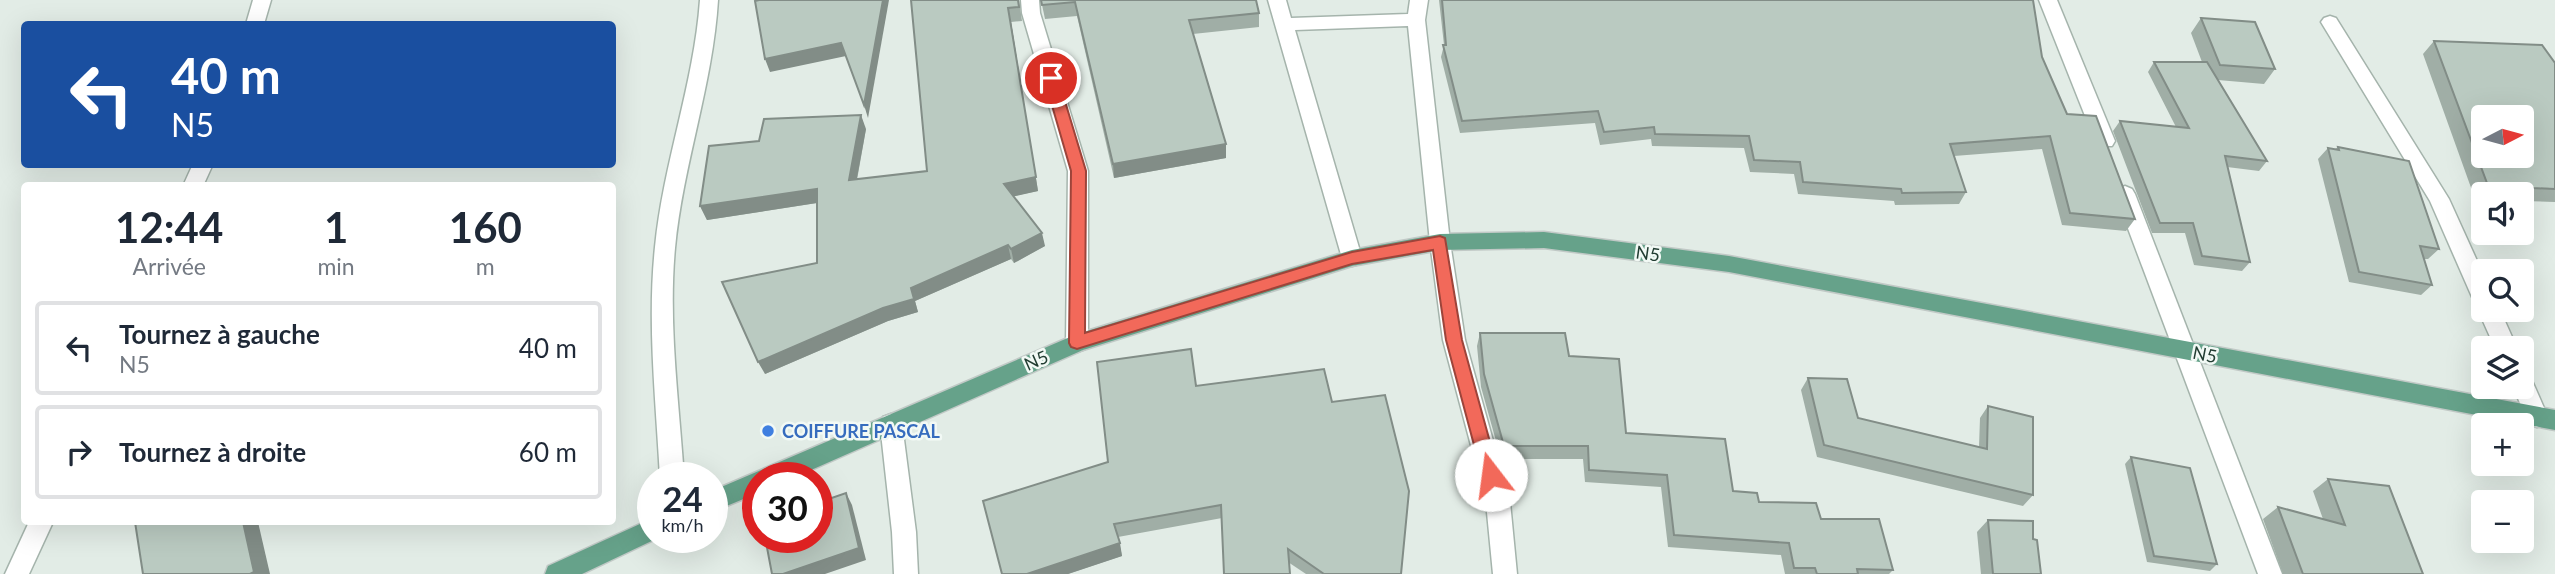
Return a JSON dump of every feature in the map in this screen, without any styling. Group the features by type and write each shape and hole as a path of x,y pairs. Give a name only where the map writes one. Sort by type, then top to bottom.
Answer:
{"main road":[{"name":"N5","path":"804,462 1077,343 1352,258 1440,242 1544,240 1692,259 2546,418"},
{"path":"557,574 637,536"}],"street":[{"path":"256,21 262,0"},
{"path":"671,462 663,312 665,246 709,41 709,0"},
{"path":"1030,0 1031,13 1078,171 1077,343"},
{"path":"1277,0 1352,258"},
{"path":"1419,0 1416,20 1440,242 1454,340 1498,502 1506,574"},
{"path":"2048,0 2270,574"},
{"path":"1284,24 1416,20"},
{"path":"2330,22 2439,199 2471,270"},
{"path":"2533,399 2546,418"},
{"path":"891,424 904,532 906,574"},
{"path":"17,574 40,525"}],"building":[{"path":"883,0 864,105 841,43 765,59 755,1"},
{"path":"911,0 1018,0 1019,7 1008,8 1036,177 1004,184 1042,233 1011,249 1008,245 911,288 914,299 883,308 758,362 722,282 817,263 817,189 700,206 709,146 759,141 764,119 861,115 849,180 927,171"},
{"path":"1041,0 1256,0 1259,13 1189,20 1226,144 1113,164 1075,2 1042,5"},
{"path":"1442,0 2033,0 2042,57 2067,114 2096,116 2135,219 2070,213 2050,136 1950,144 1966,192 1902,193 1901,189 1803,182 1800,162 1754,160 1749,136 1655,134 1654,127 1604,132 1598,111 1462,121 1443,45 1446,45"},
{"path":"2201,18 2255,22 2275,69 2220,65"},
{"path":"2434,41 2542,45 2555,63 2555,189 2534,188 2534,182 2487,182 2481,168 2534,168 2534,105 2471,105 2471,140"},
{"path":"2154,62 2207,62 2267,161 2225,156 2250,262 2202,256 2193,223 2160,223 2120,121 2189,128"},
{"path":"2338,147 2409,161 2439,249 2420,246 2432,285 2359,272 2328,148 2339,150"},
{"path":"1480,333 1565,333 1569,356 1619,359 1626,433 1725,439 1733,491 1757,493 1759,502 1816,503 1821,519 1879,519 1893,570 1857,569 1858,574 1817,574 1815,568 1794,568 1789,543 1674,535 1667,475 1589,470 1588,446 1504,446 1484,374"},
{"path":"1191,349 1196,386 1324,369 1332,402 1385,395 1409,491 1401,574 1324,574 1288,549 1290,574 1224,574 1221,505 1114,524 1120,543 1027,574 1002,574 983,501 1108,462 1097,362"},
{"path":"1808,378 1847,379 1858,418 1987,449 1988,406 2033,417 2033,495 1824,445"},
{"path":"2131,457 2190,468 2217,564 2154,556"},
{"path":"2328,479 2389,486 2423,574 2303,574 2278,507 2345,525"},
{"path":"846,493 859,548 783,574 772,574 768,553 833,553 833,497"},
{"path":"1988,520 2033,521 2033,539 2037,540 2041,574 1993,574"},
{"path":"135,525 244,525 254,572 250,574 143,574"}],"place":[{"name":"COIFFURE PASCAL","path":"768,431"}],"route":[{"path":"1051,78 1078,171 1077,343 1352,258 1440,242 1454,340 1491,475"}]}
